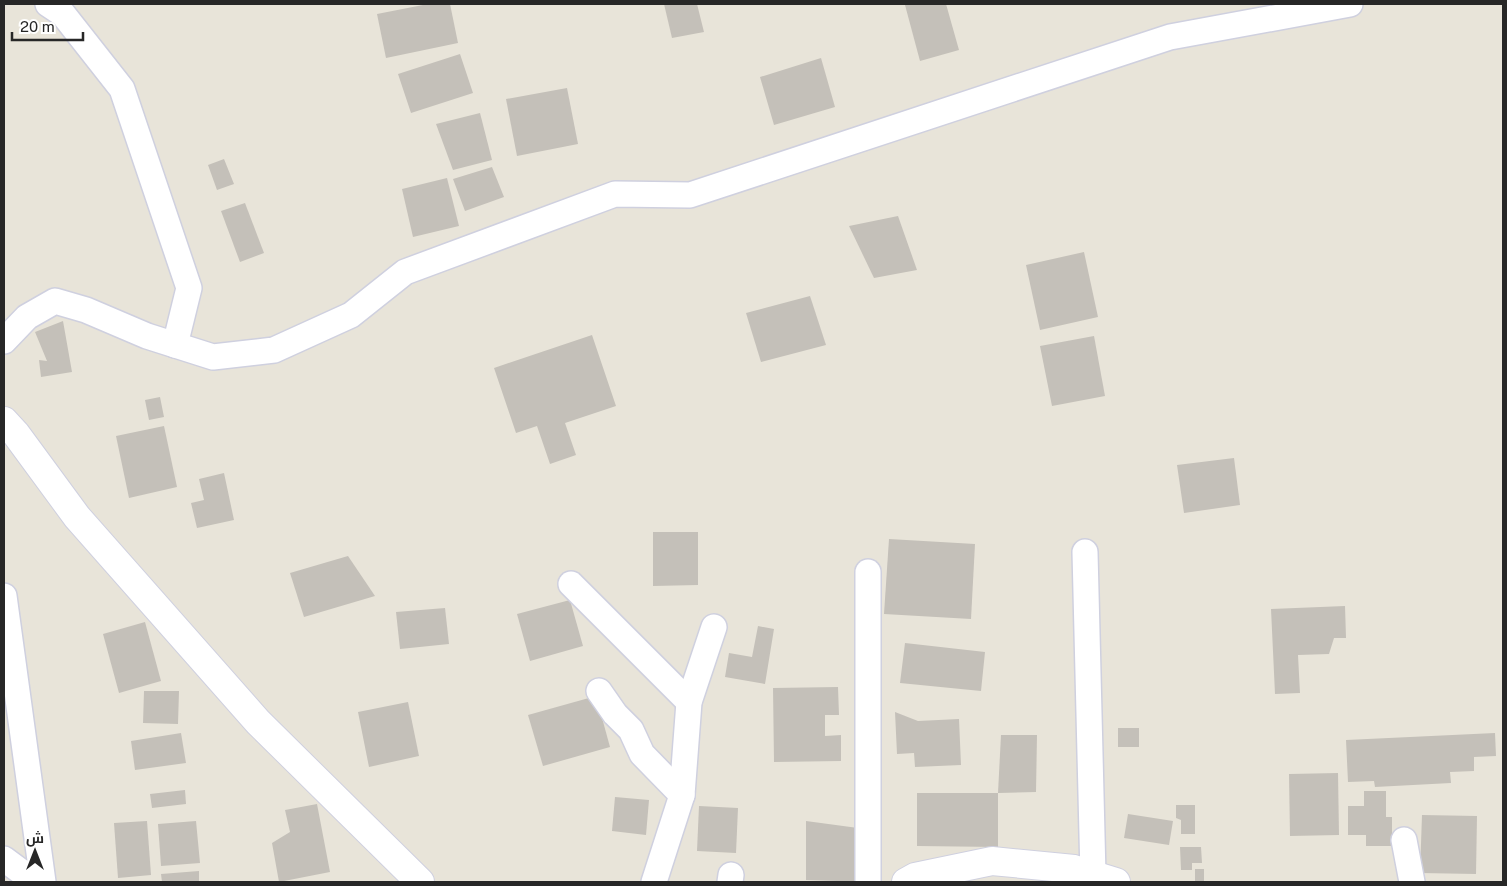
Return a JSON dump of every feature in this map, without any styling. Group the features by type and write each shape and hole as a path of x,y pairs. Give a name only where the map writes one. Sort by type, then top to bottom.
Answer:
{"street":[{"path":"48,4 63,14 122,89 189,288 175,345"},
{"path":"4,341 27,317 55,301 86,310 147,336 213,357 274,350 350,315 405,272 615,194 690,196 1170,37 1350,4"},
{"path":"4,422 16,434 77,517 258,722 420,882"},
{"path":"906,882 915,877 992,860 1074,869 1101,880 1085,552"},
{"path":"868,572 868,882"},
{"path":"570,584 689,702"},
{"path":"4,596 43,882"},
{"path":"654,882 682,795 689,702 714,627"},
{"path":"599,692 615,714 631,730 642,754 682,795"},
{"path":"1404,840 1412,882"},
{"path":"4,859 35,882"}],"building":[{"path":"428,4 450,4 458,43 386,58 377,14"},
{"path":"664,4 697,4 704,32 672,38"},
{"path":"946,4 959,50 920,61 905,5"},
{"path":"460,54 473,93 411,113 398,74"},
{"path":"821,58 835,107 774,125 760,77"},
{"path":"567,88 578,144 517,156 506,99"},
{"path":"480,113 492,160 453,170 436,124"},
{"path":"224,159 234,184 217,190 208,165"},
{"path":"492,167 504,197 465,211 453,179"},
{"path":"447,178 459,226 413,237 402,189"},
{"path":"245,203 264,253 240,262 221,211"},
{"path":"898,216 917,270 874,278 849,226"},
{"path":"1084,252 1098,317 1040,330 1026,265"},
{"path":"810,296 826,345 761,362 746,313"},
{"path":"63,321 72,372 41,377 39,360 47,361 35,332"},
{"path":"592,335 616,406 565,423 576,455 550,464 537,426 516,433 494,368"},
{"path":"1094,336 1105,396 1052,406 1040,346"},
{"path":"160,397 164,417 149,420 145,400"},
{"path":"164,426 177,487 129,498 116,436"},
{"path":"1234,458 1240,505 1184,513 1177,465"},
{"path":"224,473 234,520 197,528 191,503 204,500 199,479"},
{"path":"653,532 698,532 698,585 653,586"},
{"path":"889,539 975,544 971,619 884,614"},
{"path":"348,556 375,596 304,617 290,573"},
{"path":"570,600 583,646 530,661 517,614"},
{"path":"1345,606 1346,638 1334,638 1329,654 1298,655 1300,693 1275,694 1271,609"},
{"path":"445,608 449,644 400,649 396,612"},
{"path":"145,622 161,681 119,693 103,634"},
{"path":"758,626 774,629 765,684 725,677 729,653 752,657"},
{"path":"905,643 985,652 981,691 900,683"},
{"path":"838,687 839,715 825,715 825,736 841,735 841,761 774,762 773,688"},
{"path":"144,691 179,691 178,724 143,723"},
{"path":"596,696 610,747 543,766 528,715"},
{"path":"408,702 419,756 369,767 358,712"},
{"path":"895,712 918,721 959,719 961,765 915,767 914,753 897,754"},
{"path":"1118,728 1139,728 1139,747 1118,747"},
{"path":"181,733 186,763 135,770 131,741"},
{"path":"1495,733 1496,756 1474,757 1474,771 1450,772 1451,783 1375,787 1374,781 1348,782 1346,740"},
{"path":"1001,735 1037,735 1036,792 998,793"},
{"path":"1338,773 1339,835 1290,836 1289,774"},
{"path":"185,790 186,804 152,808 150,794"},
{"path":"1364,791 1386,791 1386,817 1392,817 1392,846 1366,846 1366,835 1348,835 1348,806 1364,806"},
{"path":"917,793 998,793 998,847 917,846"},
{"path":"615,797 649,800 646,835 612,831"},
{"path":"317,804 330,872 279,882 272,843 290,832 285,810"},
{"path":"1176,805 1195,805 1195,834 1181,834 1181,820 1176,818"},
{"path":"699,806 738,808 736,853 697,851"},
{"path":"1128,814 1173,821 1169,845 1124,838"},
{"path":"1422,815 1477,816 1476,874 1420,873"},
{"path":"147,821 151,875 118,878 114,823"},
{"path":"196,821 200,863 161,866 158,824"},
{"path":"806,821 858,828 867,882 806,880"},
{"path":"1180,847 1201,847 1202,863 1192,863 1192,870 1181,870"},
{"path":"1195,869 1204,869 1204,881 1195,881"},
{"path":"199,871 199,882 162,882 161,874"}]}
